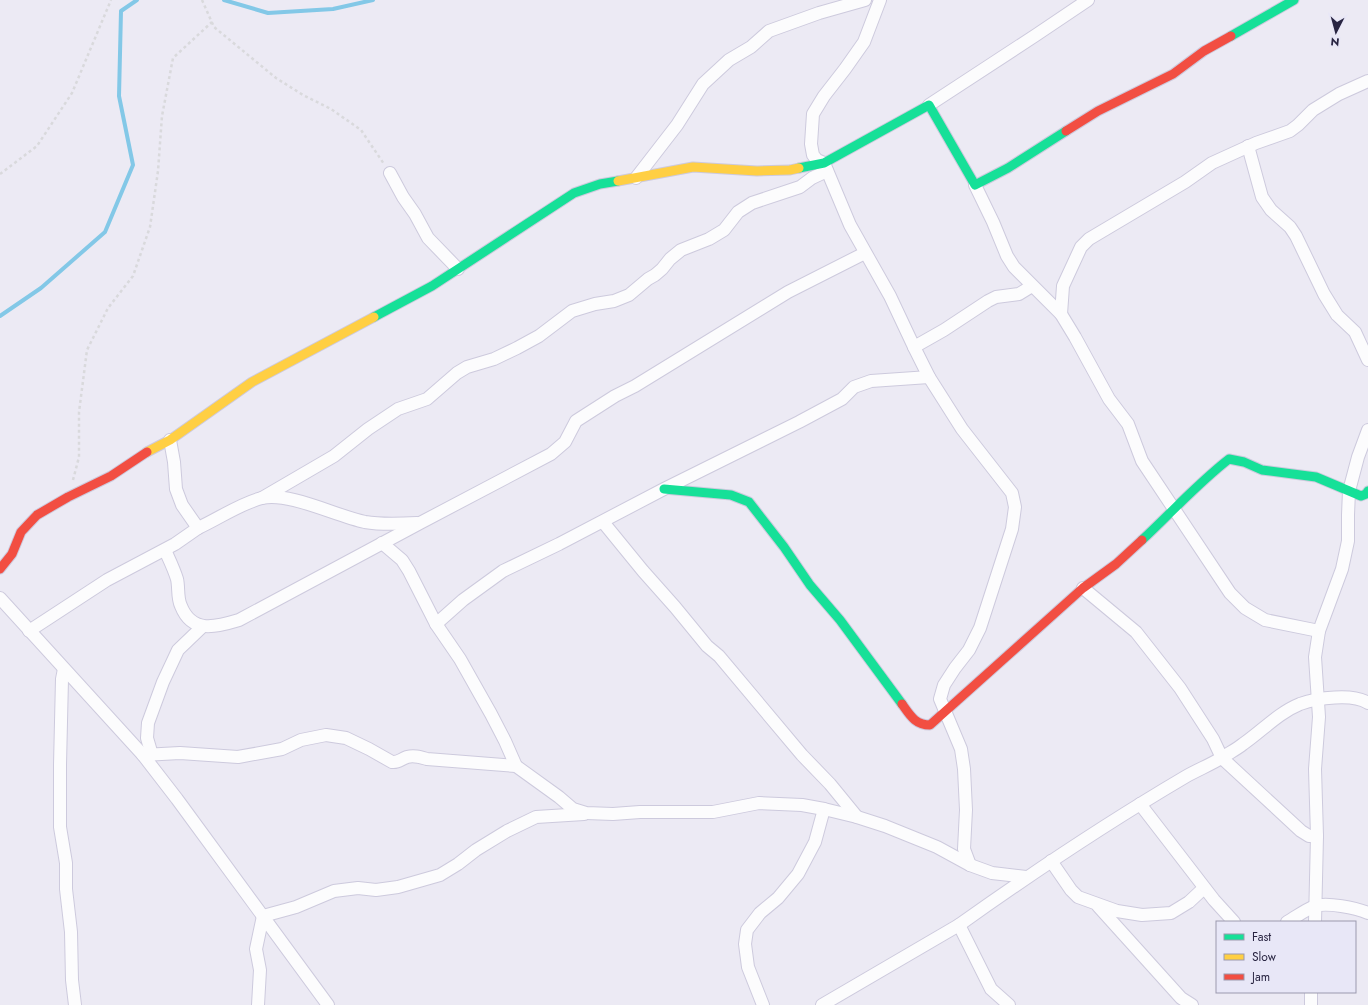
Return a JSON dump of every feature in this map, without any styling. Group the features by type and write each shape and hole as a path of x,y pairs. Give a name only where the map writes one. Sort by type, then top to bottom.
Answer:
{"street":[{"path":"636,178 677,126 703,84 729,60 751,47 769,31 819,12 865,0"},
{"path":"880,0 864,42 845,70 824,96 813,114 811,144 813,155 826,167 850,225 890,296 929,376 962,429 1012,493 1015,507 1012,529 980,628 970,650 955,668 944,685 940,699 961,749 964,769 966,810 964,849 970,865"},
{"path":"29,631 107,580 165,550 198,528 262,498 334,456 368,429 398,409 427,399 457,373 467,367 494,358 539,336 572,311 595,304 614,301 629,295 655,275 681,250 709,239 724,230 738,212 752,203 800,187 826,167 929,105 1088,0"},
{"path":"975,185 1008,168 1098,111 1173,74 1204,51 1294,0"},
{"path":"1061,314 1063,286 1081,247 1089,239 1185,182 1212,164 1248,146 1290,131 1298,126 1313,110 1339,94 1368,81"},
{"path":"929,105 975,185 993,222 1007,256 1014,267 1061,314 1109,399 1128,424 1142,461 1230,593 1245,608 1265,620 1319,631"},
{"path":"1248,146 1262,197 1271,210 1290,227 1296,236 1324,294 1337,315 1355,332 1368,360"},
{"path":"0,569 12,554 21,532 37,515 111,476 140,456 170,440 252,382 432,286 574,193 600,184 693,167 749,171 826,167"},
{"path":"390,173 428,238 458,269"},
{"path":"165,550 177,579 180,606 190,620 202,627 222,626 239,620 551,454 565,442 576,422 615,396 635,386 788,292 865,253"},
{"path":"914,347 944,330 988,301 996,297 1020,294 1032,286"},
{"path":"436,624 463,600 503,571 842,399 854,387 871,381 929,376"},
{"path":"1315,921 1317,836 1316,769 1319,717 1315,657 1319,631 1342,569 1348,541 1349,491 1358,457 1368,430"},
{"path":"170,440 174,462 176,489 182,505 198,528"},
{"path":"664,490 731,495 749,502 780,542 810,585 840,620 912,718 923,725 930,725 1083,588 1116,564 1175,509 1206,477 1229,459 1244,462 1262,470 1316,477 1361,496 1366,494 1368,491"},
{"path":"262,498 282,498 366,522 391,524 420,523"},
{"path":"602,522 707,646 719,656 802,755 830,784 856,817"},
{"path":"382,543 402,560 409,571 436,624 460,659 491,714 516,766 573,809 586,813"},
{"path":"1083,588 1136,632 1150,649 1180,688 1200,718 1222,758 1301,831 1310,836 1317,836"},
{"path":"0,598 64,669 147,755 177,799 328,1005"},
{"path":"147,755 148,723 163,682 178,650 202,627"},
{"path":"64,669 62,679 60,827 66,863 66,888 71,932 72,980 75,1005"},
{"path":"822,1005 959,925 1026,877 1140,804 1186,776 1222,758 1286,711 1300,704 1318,699 1355,698 1367,702"},
{"path":"147,755 180,753 238,757 282,749 301,740 326,734 346,738 396,763 409,756 416,756 427,759 516,766"},
{"path":"262,916 296,907 334,891 358,888 376,890 398,887 440,875 507,831 536,817 555,817 586,813 613,814 646,812 713,812 759,803 802,804 856,817 885,826 937,848 970,865 992,873 1026,877"},
{"path":"1140,804 1204,888 1233,921"},
{"path":"763,1005 748,967 745,944 747,930 760,913 778,898 798,874 815,842 824,809"},
{"path":"1051,861 1071,890 1078,897 1117,911 1142,915 1171,913 1189,902 1204,888"},
{"path":"1097,905 1181,998 1192,1005"},
{"path":"1289,921 1316,906 1340,906 1357,908 1368,912"},
{"path":"258,1005 260,970 256,949 262,916"},
{"path":"959,925 991,989 1008,1005"},
{"path":"1311,993 1311,1005"}],"path":[{"path":"0,174 37,146 72,93 111,0"},
{"path":"202,0 214,27 276,78 304,95 331,108 361,130 390,173"},
{"path":"68,498 79,457 79,412 87,350 108,308 133,276 150,227 158,171 162,116 173,58 212,22"}],"waterway":[{"path":"0,316 41,288 105,232 133,165 119,96 121,11 137,0"},
{"path":"224,0 268,13 333,9 373,0"}],"traffic: fast":[{"path":"1231,36 1294,0"},
{"path":"799,168 824,163 929,105 975,185 1008,168 1066,131"},
{"path":"374,317 432,286 574,193 600,184 618,181"},
{"path":"1142,540 1195,488 1229,459 1244,462 1262,470 1316,477 1361,496 1366,494 1368,491"},
{"path":"664,489 731,495 749,502 784,547 810,585 840,620 902,704"}],"traffic: slow":[{"path":"618,181 693,167 757,171 790,170 799,168"},
{"path":"147,452 170,440 252,382 374,317"}],"traffic: jam":[{"path":"1066,131 1098,111 1173,74 1204,51 1231,36"},
{"path":"0,569 12,554 21,532 37,515 68,497 111,476 147,452"},
{"path":"902,704 913,719 925,725 930,725 1083,588 1116,564 1142,540"}]}
